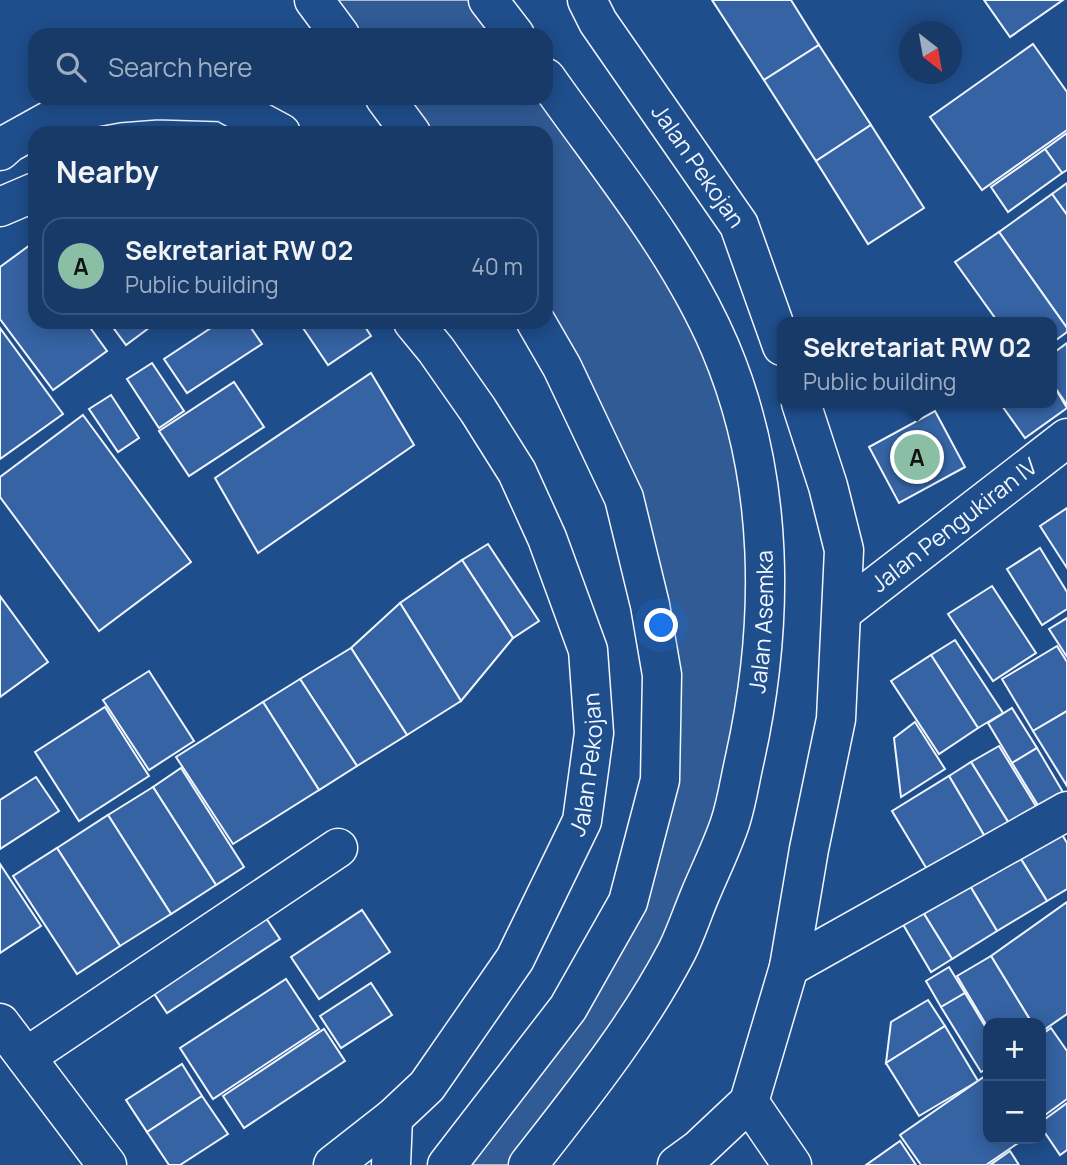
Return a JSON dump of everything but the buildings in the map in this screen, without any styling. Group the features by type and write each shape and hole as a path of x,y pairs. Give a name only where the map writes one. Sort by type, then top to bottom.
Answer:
{"street":[{"path":"314,0 335,28"},
{"path":"488,0 510,28"},
{"path":"506,0 514,28"},
{"name":"Jalan Pekojan","path":"586,0 598,22 739,225 777,332"},
{"name":"Jalan Asemka","path":"528,1165 604,1066 677,951 731,821 757,704 765,633 761,496 739,399 720,347 684,272 553,88"},
{"path":"40,126 63,113 107,105"},
{"path":"229,105 268,126"},
{"path":"390,105 406,126"},
{"path":"0,151 28,132"},
{"path":"0,207 28,195"},
{"name":"Jalan Pekojan","path":"333,1165 393,1118 427,1086 515,959 582,821 594,733 588,650 548,538 517,472 436,350 419,329"},
{"path":"447,1165 568,1008 628,902 660,780 662,675 650,605 624,498 562,367 540,329"},
{"path":"677,1165 699,1149 749,1102 789,967 809,849 836,719 844,550 828,486 804,408"},
{"name":"Jalan Pengukiran IV","path":"842,612 1067,438"},
{"path":"789,967 1067,811"},
{"path":"26,1057 338,848"},
{"path":"0,1023 107,1165"},
{"path":"749,1102 792,1165"},
{"path":"391,1165 393,1118"}],"shaded area":[{"path":"314,0 488,0 510,28 335,28"},
{"path":"553,90 739,399 765,633 677,951 528,1165 447,1165 628,902 661,670 548,329 553,329 553,126 406,126 390,105 553,105"}],"place":[{"name":"Sekretariat RW 02","path":"917,457"}]}
